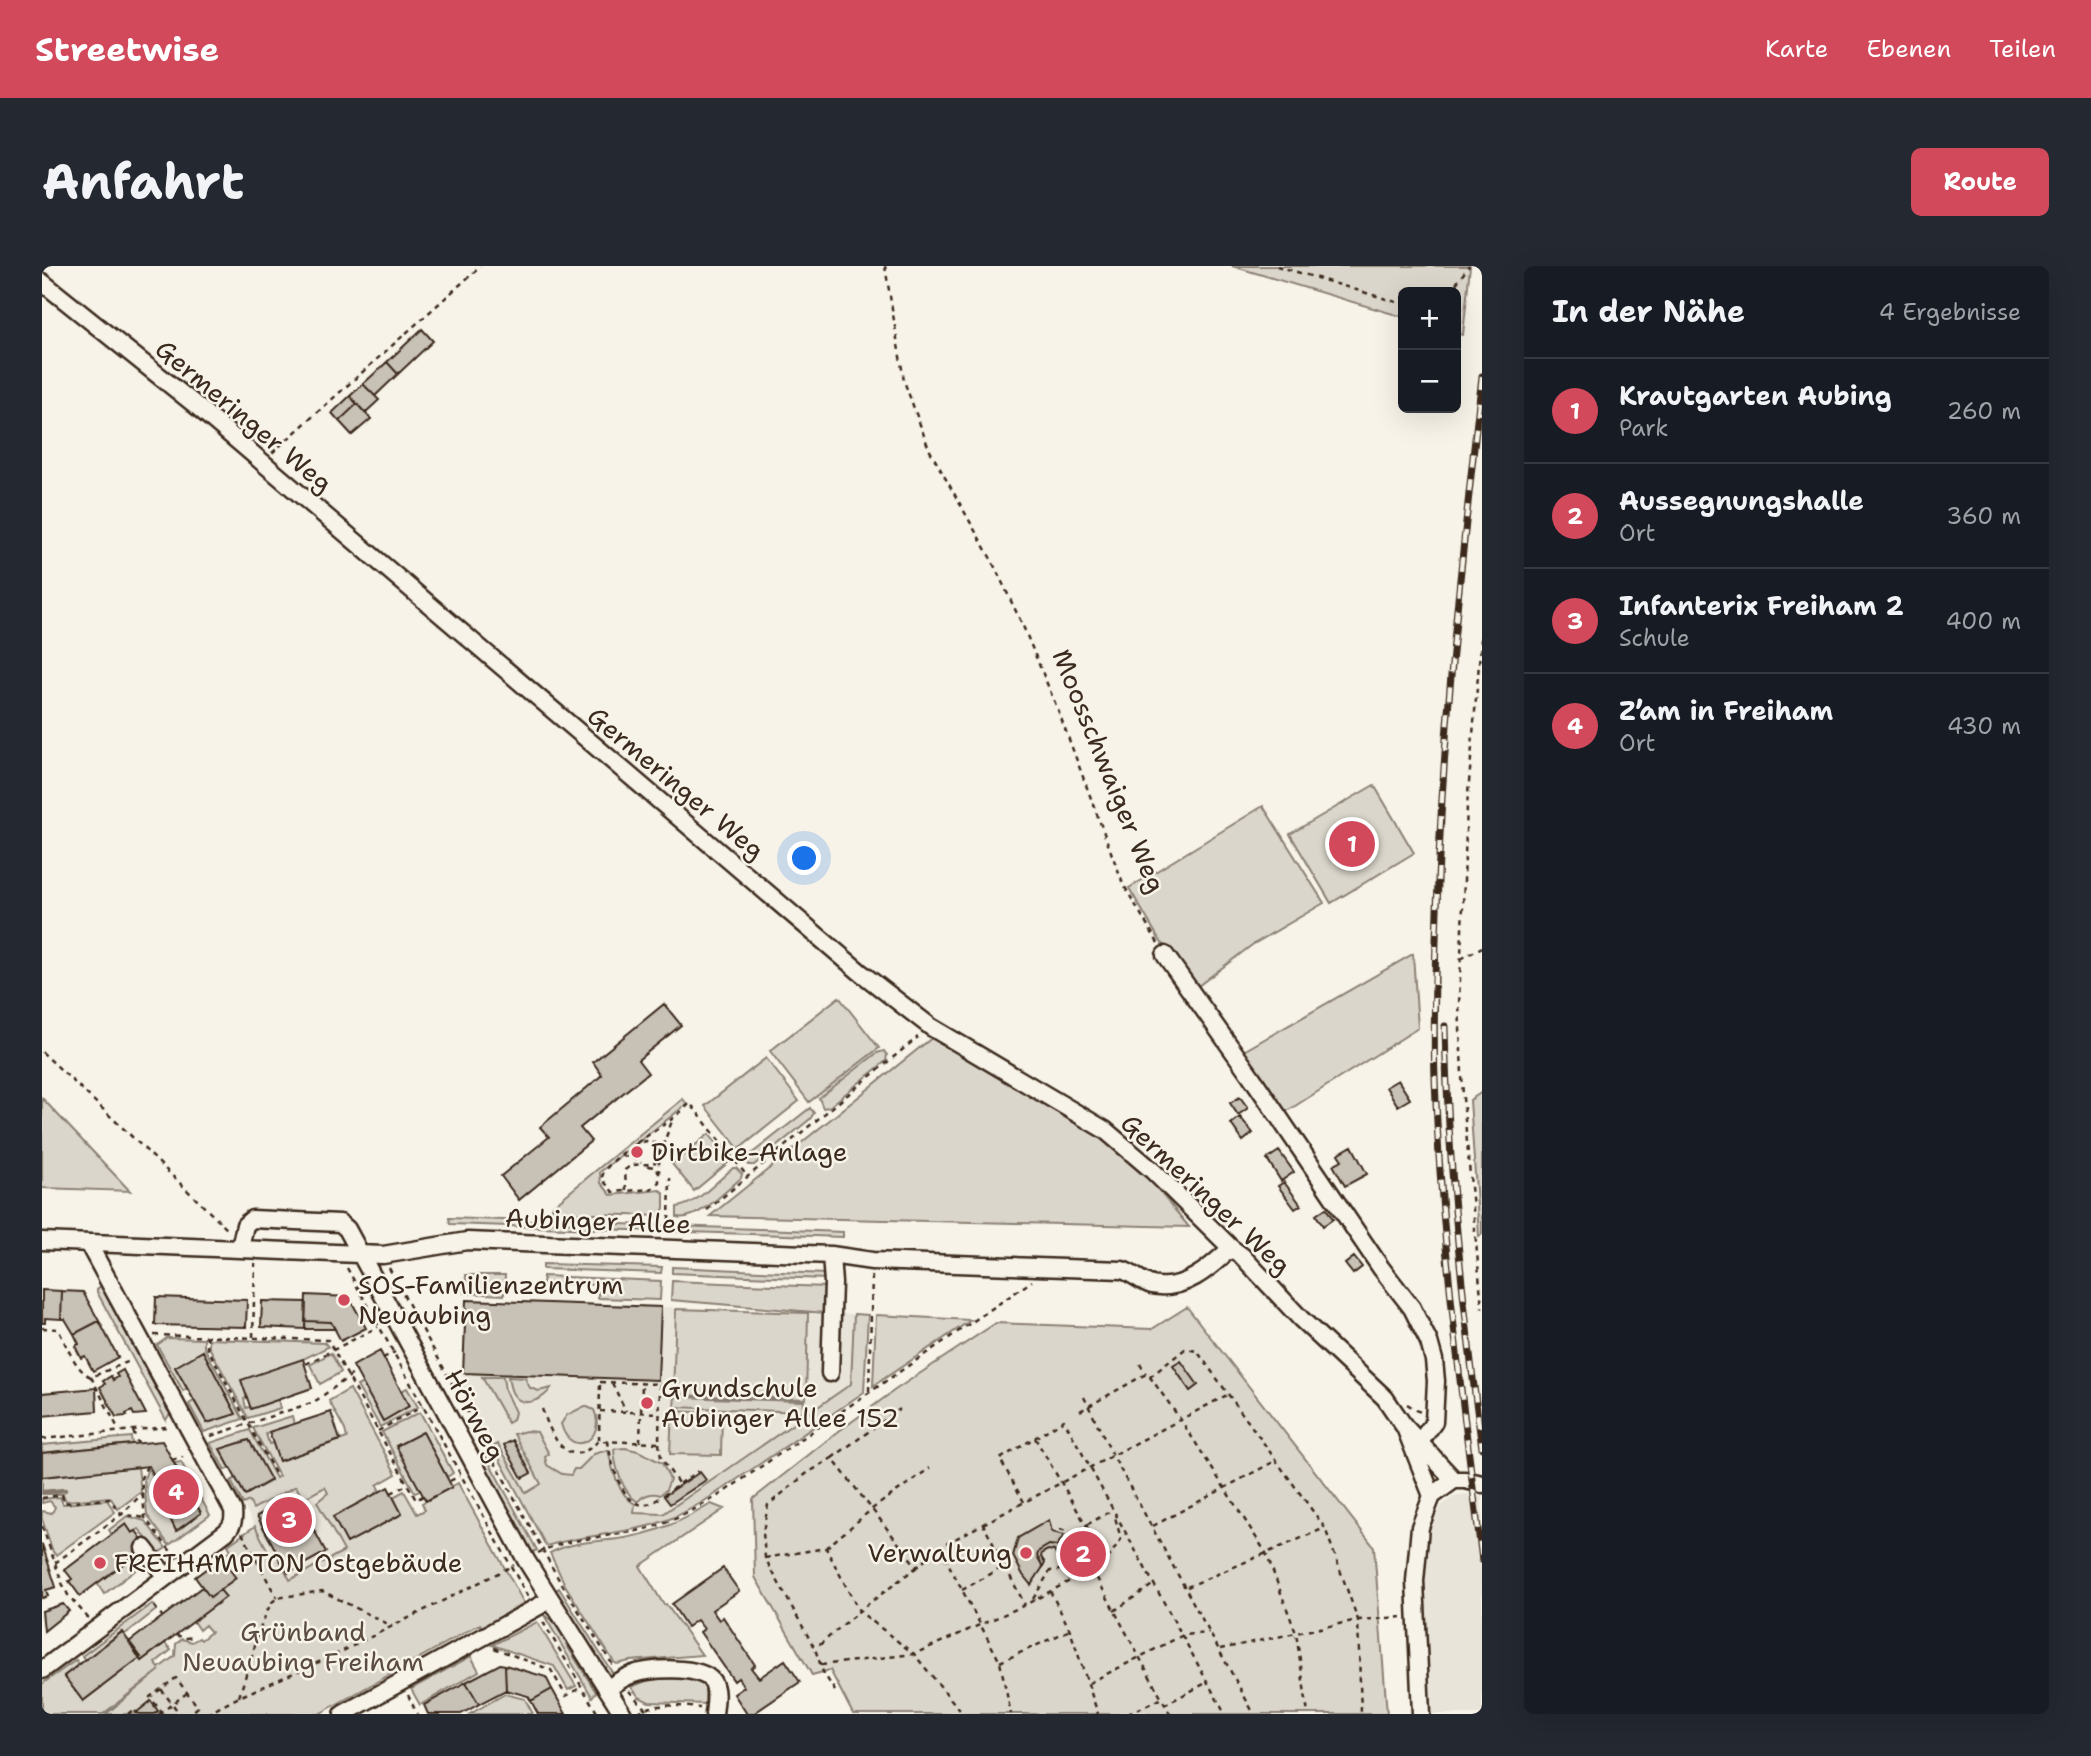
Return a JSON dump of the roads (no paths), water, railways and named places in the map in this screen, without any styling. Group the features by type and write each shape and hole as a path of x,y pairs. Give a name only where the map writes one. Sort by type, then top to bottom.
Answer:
{"street":[{"name":"Germeringer Weg","path":"42,282 193,403 860,972 931,1027 1105,1130 1153,1171 1242,1256 1301,1319 1385,1398 1405,1426 1454,1480"},
{"path":"1165,956 1251,1076 1381,1268 1412,1308 1429,1342 1436,1381 1434,1422 1420,1441"},
{"name":"Hörweg","path":"234,1248 244,1225 252,1219 340,1223 347,1229 550,1600 623,1714"},
{"name":"Aubinger Allee","path":"42,1241 394,1254 467,1241 831,1255 872,1261 1122,1270 1150,1284 1171,1286 1191,1280 1231,1248"},
{"path":"42,1670 226,1532 237,1527 233,1510 88,1243"},
{"path":"830,1373 833,1283 831,1255"},
{"name":"Germeringer Weg","path":"1405,1426 1432,1496"},
{"path":"1420,1714 1415,1581 1420,1527 1432,1496 1454,1480 1482,1484"},
{"path":"144,1548 166,1577"},
{"path":"343,1714 550,1600"},
{"path":"607,1689 627,1676 640,1672 698,1672 708,1677 714,1687 709,1711"}],"waterway":[{"path":"43,1492 65,1490"}],"railway":[{"path":"1482,376 1460,576 1443,777 1434,1037 1447,1260 1482,1560"},
{"path":"1445,1026 1449,1132 1458,1237 1482,1448"}],"place":[{"name":"Krautgarten Aubing","path":"1352,844"},
{"name":"Dirtbike-Anlage","path":"637,1152"},
{"name":"SOS-Familienzentrum Neuaubing","path":"344,1300"},
{"name":"Grundschule Aubinger Allee 152","path":"647,1403"},
{"name":"Z’am in Freiham","path":"176,1492"},
{"name":"Infanterix Freiham 2","path":"289,1520"},
{"name":"Verwaltung","path":"1026,1553"},
{"name":"Aussegnungshalle","path":"1083,1554"},
{"name":"FREIHAMPTON Ostgebäude","path":"100,1563"}],"park label":[{"name":"Grünband Neuaubing Freiham","path":"303,1647"}]}
